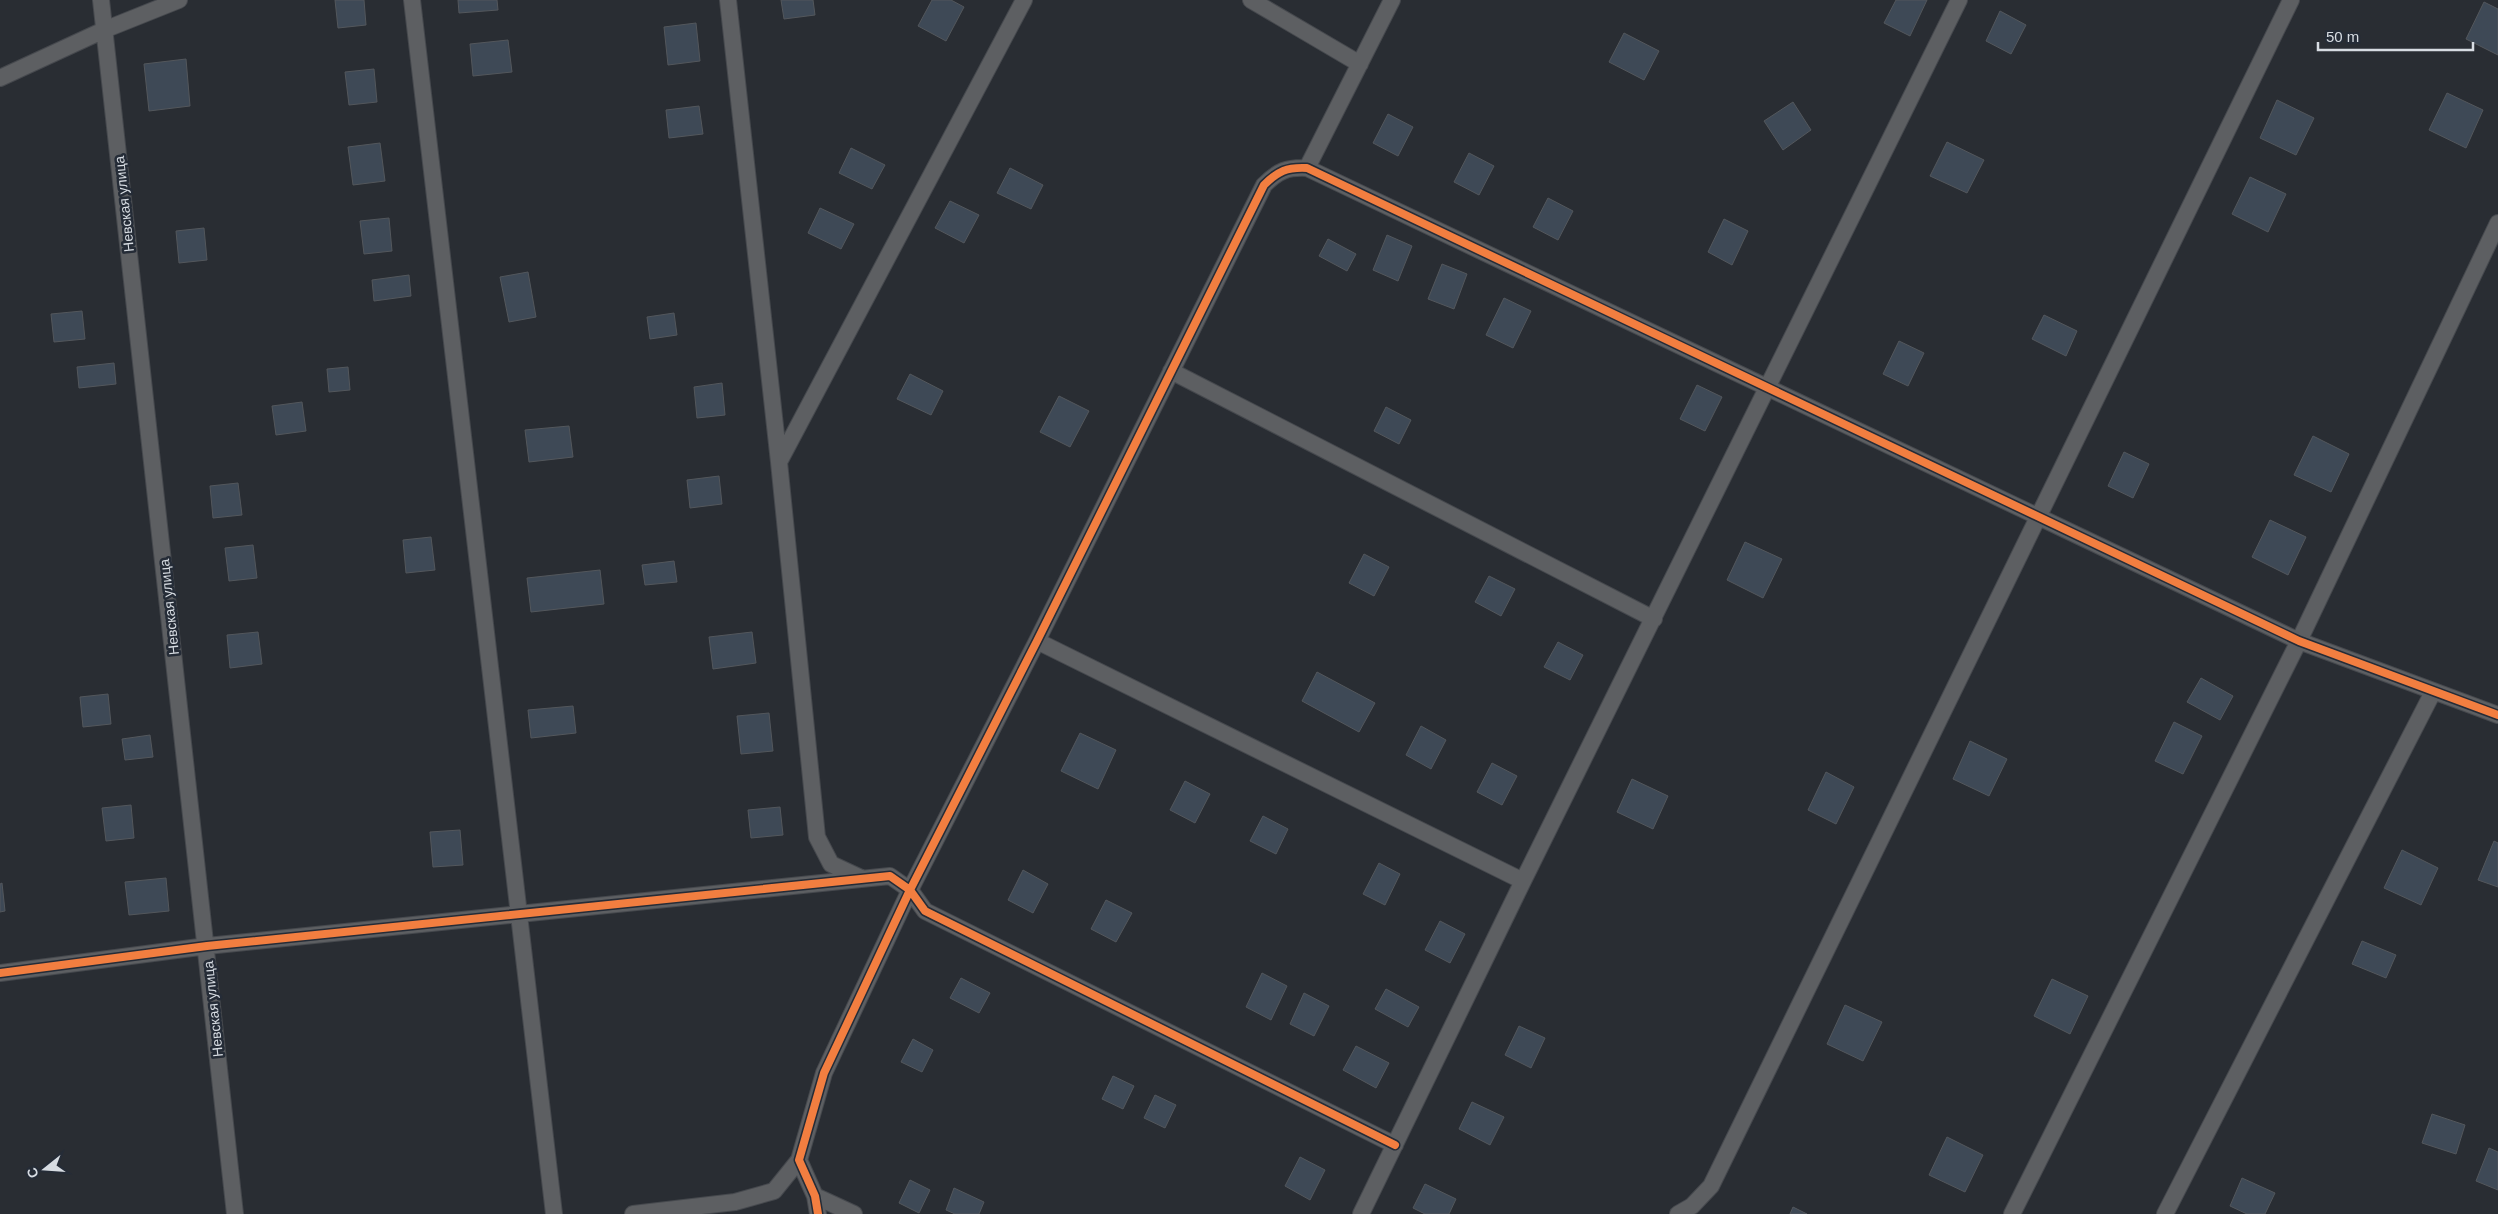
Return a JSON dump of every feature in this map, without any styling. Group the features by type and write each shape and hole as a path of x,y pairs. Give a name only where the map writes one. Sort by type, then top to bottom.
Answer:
{"street":[{"name":"Невская улица","path":"101,0 207,946 235,1214"},
{"path":"0,78 104,30 179,0"},
{"path":"412,0 554,1214"},
{"path":"728,0 779,462 817,837 831,864 861,878"},
{"path":"779,462 1024,0"},
{"path":"1251,0 1360,64"},
{"path":"1307,168 1392,0"},
{"path":"1361,1214 1523,881 1654,620 1766,387 1959,0"},
{"path":"1678,1214 1692,1206 1711,1186 2290,0"},
{"path":"633,1214 735,1202 774,1191 799,1160 824,1073 910,890 1037,642 1264,185 1276,173 1290,168 1307,168 2298,641 2498,715"},
{"path":"2012,1214 2298,641 2498,223"},
{"path":"1171,371 1654,620"},
{"path":"1037,642 1523,881"},
{"path":"2165,1214 2433,692"},
{"path":"0,973 207,946 890,876 910,890 925,911 1395,1145"},
{"path":"799,1160 815,1196 818,1214"},
{"path":"815,1196 854,1214"}],"building":[{"path":"335,0 364,0 366,25 338,28"},
{"path":"458,0 497,0 498,10 459,13"},
{"path":"781,0 813,0 815,15 784,19"},
{"path":"932,0 951,0 964,7 946,41 918,26"},
{"path":"1896,0 1927,0 1910,36 1884,23"},
{"path":"2484,2 2498,9 2498,55 2466,39"},
{"path":"2000,11 2026,25 2011,54 1986,41"},
{"path":"696,23 700,61 668,65 664,27"},
{"path":"1624,33 1659,51 1644,80 1609,62"},
{"path":"508,40 512,72 473,76 470,44"},
{"path":"186,59 190,106 149,111 144,64"},
{"path":"374,69 377,102 349,105 345,72"},
{"path":"2447,93 2483,110 2466,148 2429,130"},
{"path":"2277,100 2314,118 2296,155 2260,138"},
{"path":"1793,102 1811,130 1783,150 1764,121"},
{"path":"699,106 703,134 669,138 666,110"},
{"path":"1388,114 1413,127 1398,156 1373,143"},
{"path":"1947,142 1984,160 1967,193 1930,176"},
{"path":"380,143 385,181 353,185 348,147"},
{"path":"851,148 885,165 872,189 839,173"},
{"path":"1469,153 1494,166 1479,195 1454,182"},
{"path":"1010,168 1043,185 1031,209 997,193"},
{"path":"2250,177 2286,194 2268,232 2232,214"},
{"path":"1548,198 1573,211 1558,240 1533,227"},
{"path":"950,201 979,215 964,243 935,228"},
{"path":"820,208 854,224 841,249 808,233"},
{"path":"389,218 392,251 364,254 360,221"},
{"path":"1724,219 1748,231 1732,265 1708,252"},
{"path":"204,228 207,260 179,263 176,231"},
{"path":"1387,235 1412,246 1398,281 1373,270"},
{"path":"1328,239 1356,254 1347,271 1319,256"},
{"path":"1442,264 1467,274 1454,309 1428,299"},
{"path":"528,272 536,317 509,322 500,277"},
{"path":"409,275 411,296 374,301 372,280"},
{"path":"1504,298 1531,311 1513,348 1486,335"},
{"path":"82,311 85,339 54,342 51,314"},
{"path":"674,313 677,335 650,339 647,317"},
{"path":"2044,315 2077,331 2066,356 2032,339"},
{"path":"1899,341 1924,353 1908,386 1883,374"},
{"path":"114,363 116,384 79,388 77,367"},
{"path":"348,367 350,390 329,392 327,369"},
{"path":"910,374 943,391 931,415 897,399"},
{"path":"722,383 725,415 697,418 694,387"},
{"path":"1697,385 1722,397 1705,431 1680,419"},
{"path":"1059,396 1089,411 1070,447 1040,432"},
{"path":"302,402 306,431 276,435 272,406"},
{"path":"1386,407 1411,420 1399,444 1374,431"},
{"path":"569,426 573,457 529,462 525,430"},
{"path":"2313,436 2349,454 2331,492 2294,475"},
{"path":"2124,452 2149,464 2133,498 2108,486"},
{"path":"719,476 722,504 690,508 687,480"},
{"path":"238,483 242,515 213,518 210,486"},
{"path":"2270,520 2306,537 2288,575 2252,557"},
{"path":"431,537 435,570 406,573 403,540"},
{"path":"1745,542 1782,559 1763,598 1727,580"},
{"path":"253,545 257,578 229,581 225,548"},
{"path":"1364,554 1389,567 1374,596 1349,583"},
{"path":"674,561 677,582 645,585 642,565"},
{"path":"600,570 604,604 531,612 527,578"},
{"path":"1489,576 1515,589 1501,616 1475,602"},
{"path":"258,632 262,664 230,668 227,635"},
{"path":"752,632 756,663 713,669 709,637"},
{"path":"1558,642 1583,655 1570,680 1544,667"},
{"path":"1317,672 1375,703 1359,732 1302,701"},
{"path":"2201,678 2233,696 2220,720 2187,702"},
{"path":"108,694 111,724 83,727 80,697"},
{"path":"573,706 576,733 531,738 528,710"},
{"path":"769,713 773,751 741,754 737,716"},
{"path":"2174,722 2202,736 2183,774 2155,761"},
{"path":"1421,726 1446,740 1431,769 1406,755"},
{"path":"1080,733 1116,750 1098,789 1061,771"},
{"path":"150,735 153,757 125,760 122,739"},
{"path":"1970,741 2007,759 1989,796 1953,779"},
{"path":"1492,763 1517,776 1502,805 1477,792"},
{"path":"1826,772 1854,787 1836,824 1808,810"},
{"path":"1632,779 1668,796 1653,829 1617,812"},
{"path":"1185,781 1210,794 1195,823 1170,810"},
{"path":"131,805 134,838 106,841 102,808"},
{"path":"780,807 783,835 751,838 748,810"},
{"path":"1263,816 1288,829 1276,854 1250,841"},
{"path":"460,830 463,865 433,867 430,832"},
{"path":"2494,841 2498,843 2498,887 2478,880"},
{"path":"2402,850 2438,868 2421,905 2384,888"},
{"path":"1379,863 1400,874 1385,905 1363,894"},
{"path":"1023,870 1048,884 1033,913 1008,900"},
{"path":"166,878 169,911 129,915 125,882"},
{"path":"2,883 5,911 0,912 0,884"},
{"path":"1106,900 1132,913 1116,942 1091,929"},
{"path":"1440,921 1465,934 1450,963 1425,950"},
{"path":"2362,941 2396,955 2386,978 2352,964"},
{"path":"1262,973 1287,986 1271,1020 1246,1007"},
{"path":"961,978 990,993 979,1013 950,998"},
{"path":"2052,979 2088,996 2070,1034 2034,1016"},
{"path":"1386,989 1419,1007 1408,1027 1375,1009"},
{"path":"1304,993 1329,1006 1314,1036 1290,1024"},
{"path":"1845,1005 1882,1022 1863,1061 1827,1044"},
{"path":"1519,1026 1545,1038 1531,1068 1505,1055"},
{"path":"913,1039 933,1050 922,1072 901,1062"},
{"path":"1356,1046 1389,1063 1376,1088 1343,1070"},
{"path":"1113,1076 1134,1086 1123,1109 1102,1099"},
{"path":"1155,1095 1176,1105 1165,1128 1144,1118"},
{"path":"1472,1102 1504,1117 1490,1145 1459,1129"},
{"path":"2432,1114 2465,1125 2456,1154 2422,1143"},
{"path":"1947,1137 1983,1155 1965,1192 1929,1175"},
{"path":"2489,1148 2498,1152 2498,1190 2476,1181"},
{"path":"1300,1157 1325,1170 1310,1200 1285,1186"},
{"path":"2242,1178 2275,1193 2265,1214 2247,1214 2230,1206"},
{"path":"910,1180 930,1190 919,1213 899,1203"},
{"path":"1425,1184 1456,1199 1449,1214 1425,1214 1413,1208"},
{"path":"954,1188 984,1202 979,1214 955,1214 946,1210"},
{"path":"1793,1207 1807,1214 1790,1214"}],"cycle path":[{"path":"818,1214 815,1196 799,1160 824,1073 910,890 1037,641 1264,185 1278,173 1288,169 1307,168 2299,641 2498,715"},
{"path":"0,973 207,946 890,876 910,890 925,911 1395,1145"}]}
